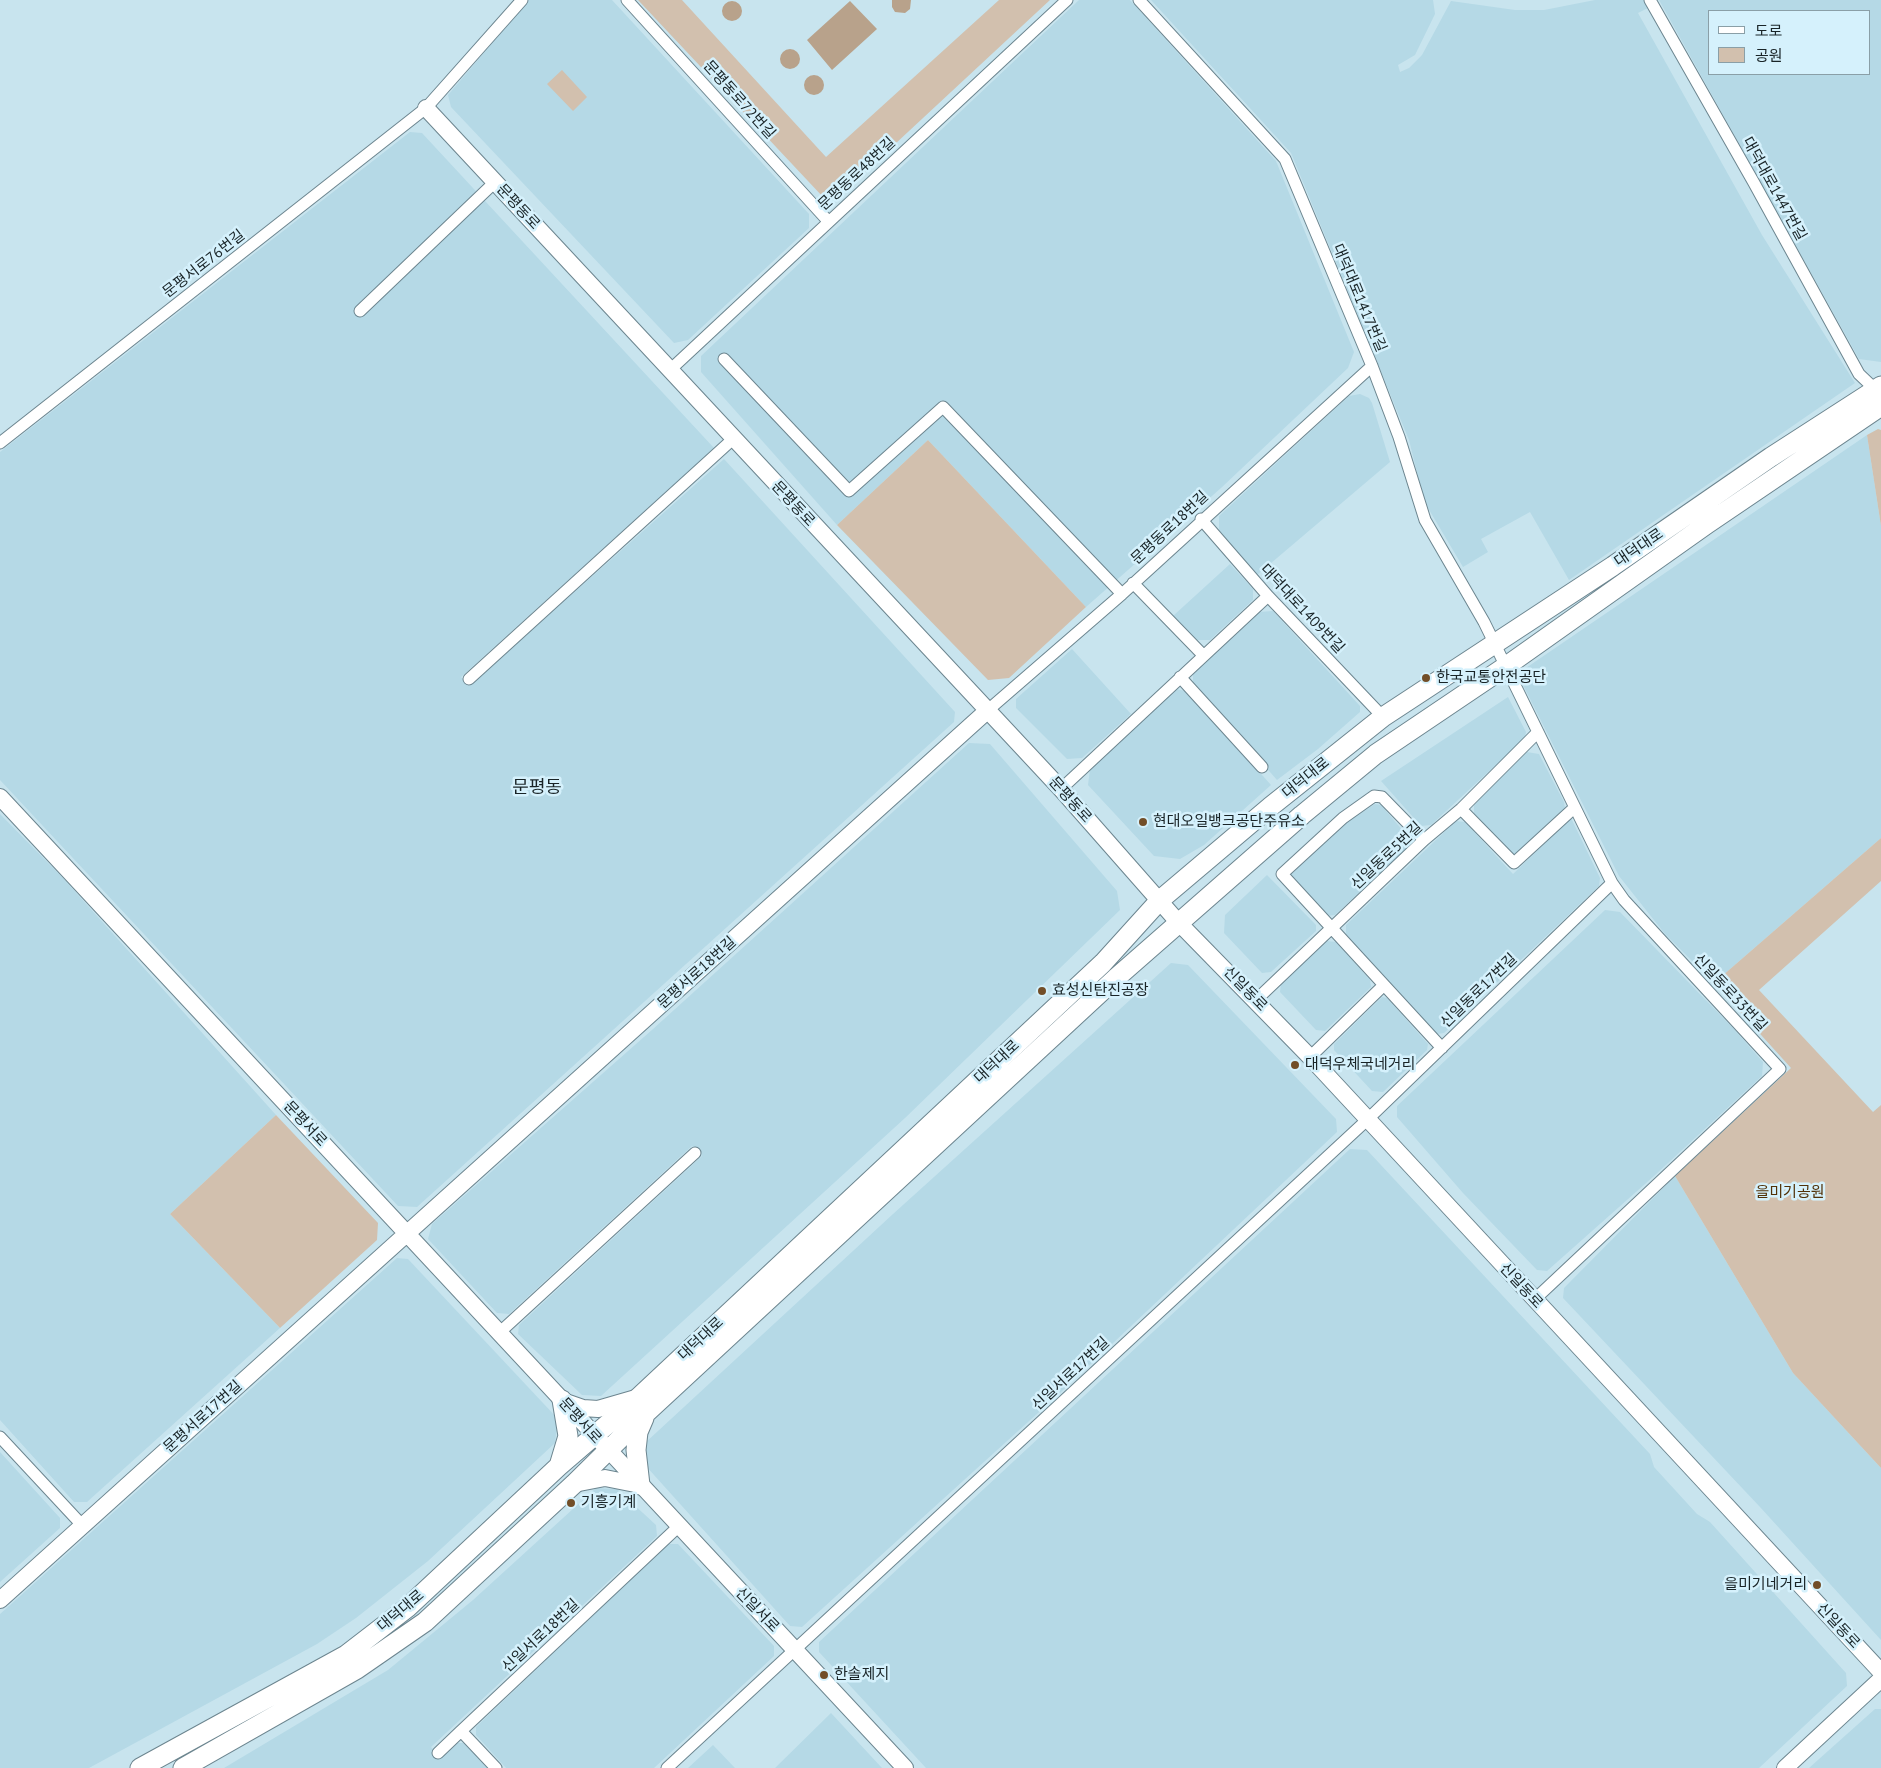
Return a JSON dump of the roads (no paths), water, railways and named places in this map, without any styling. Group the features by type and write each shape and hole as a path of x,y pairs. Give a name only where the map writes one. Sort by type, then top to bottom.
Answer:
{"main road":[{"name":"문평동로","path":"426,108 1061,789 1160,900"},
{"name":"대덕대로","path":"183,1768 357,1669 425,1622 608,1452 642,1405 1103,963 1160,900 1270,807 1382,717 1771,457 1880,394"},
{"name":"대덕대로","path":"140,1768 346,1655 407,1608 559,1466 594,1436 642,1405 1178,922 1376,754 1505,668 1707,524 1880,394"},
{"name":"문평서로18번길","path":"407,1234 987,711"},
{"name":"문평서로","path":"0,797 562,1400 608,1452"},
{"name":"신일동로","path":"1160,900 1178,922 1310,1057 1881,1672"},
{"name":"문평서로17번길","path":"0,1600 407,1234"},
{"path":"559,1466 568,1436 562,1400 584,1408 598,1409 642,1405 636,1450 640,1485 605,1478 574,1484"},
{"name":"신일서로","path":"608,1452 904,1768"},
{"path":"1785,1768 1881,1679"}],"street":[{"path":"426,108 522,0"},
{"name":"문평동로72번길","path":"627,0 828,221"},
{"name":"문평동로48번길","path":"670,370 1066,0"},
{"name":"대덕대로1417번길","path":"1139,0 1285,159 1372,366 1399,438 1425,520 1484,622 1493,644"},
{"name":"대덕대로1447번길","path":"1650,0 1754,183 1859,374 1880,394"},
{"name":"문평서로76번길","path":"0,443 426,108"},
{"path":"360,311 495,182"},
{"path":"724,360 849,491 943,407 1122,594"},
{"name":"문평동로18번길","path":"987,711 1122,594 1201,519 1372,366"},
{"path":"469,679 733,439"},
{"name":"대덕대로1409번길","path":"1201,519 1268,596 1382,717"},
{"path":"1133,582 1203,655"},
{"path":"1061,789 1268,596"},
{"name":"신일동로33번길","path":"1493,644 1612,883 1624,900 1780,1069 1534,1300"},
{"path":"1180,677 1262,767"},
{"name":"신일동로5번길","path":"1256,1000 1424,840 1460,809 1538,732"},
{"path":"1424,840 1382,797 1374,796 1343,818 1282,874 1442,1048"},
{"path":"1460,809 1514,863 1574,808"},
{"name":"신일동로17번길","path":"1367,1120 1612,883"},
{"path":"1310,1057 1383,986"},
{"name":"신일서로17번길","path":"795,1650 1367,1120"},
{"path":"499,1333 696,1153"},
{"path":"0,1437 82,1525"},
{"name":"신일서로18번길","path":"438,1752 678,1527"},
{"path":"667,1768 795,1650"},
{"path":"461,1731 496,1768"}],"place":[{"name":"한국교통안전공단","path":"1426,678"},
{"name":"현대오일뱅크공단주유소","path":"1143,822"},
{"name":"효성신탄진공장","path":"1042,991"},
{"name":"대덕우체국네거리","path":"1295,1065"},
{"name":"기흥기계","path":"571,1503"},
{"name":"을미기네거리","path":"1817,1585"},
{"name":"한솔제지","path":"824,1675"}],"district":[{"name":"문평동","path":"537,788"}],"park label":[{"name":"을미기공원","path":"1790,1193"}]}
